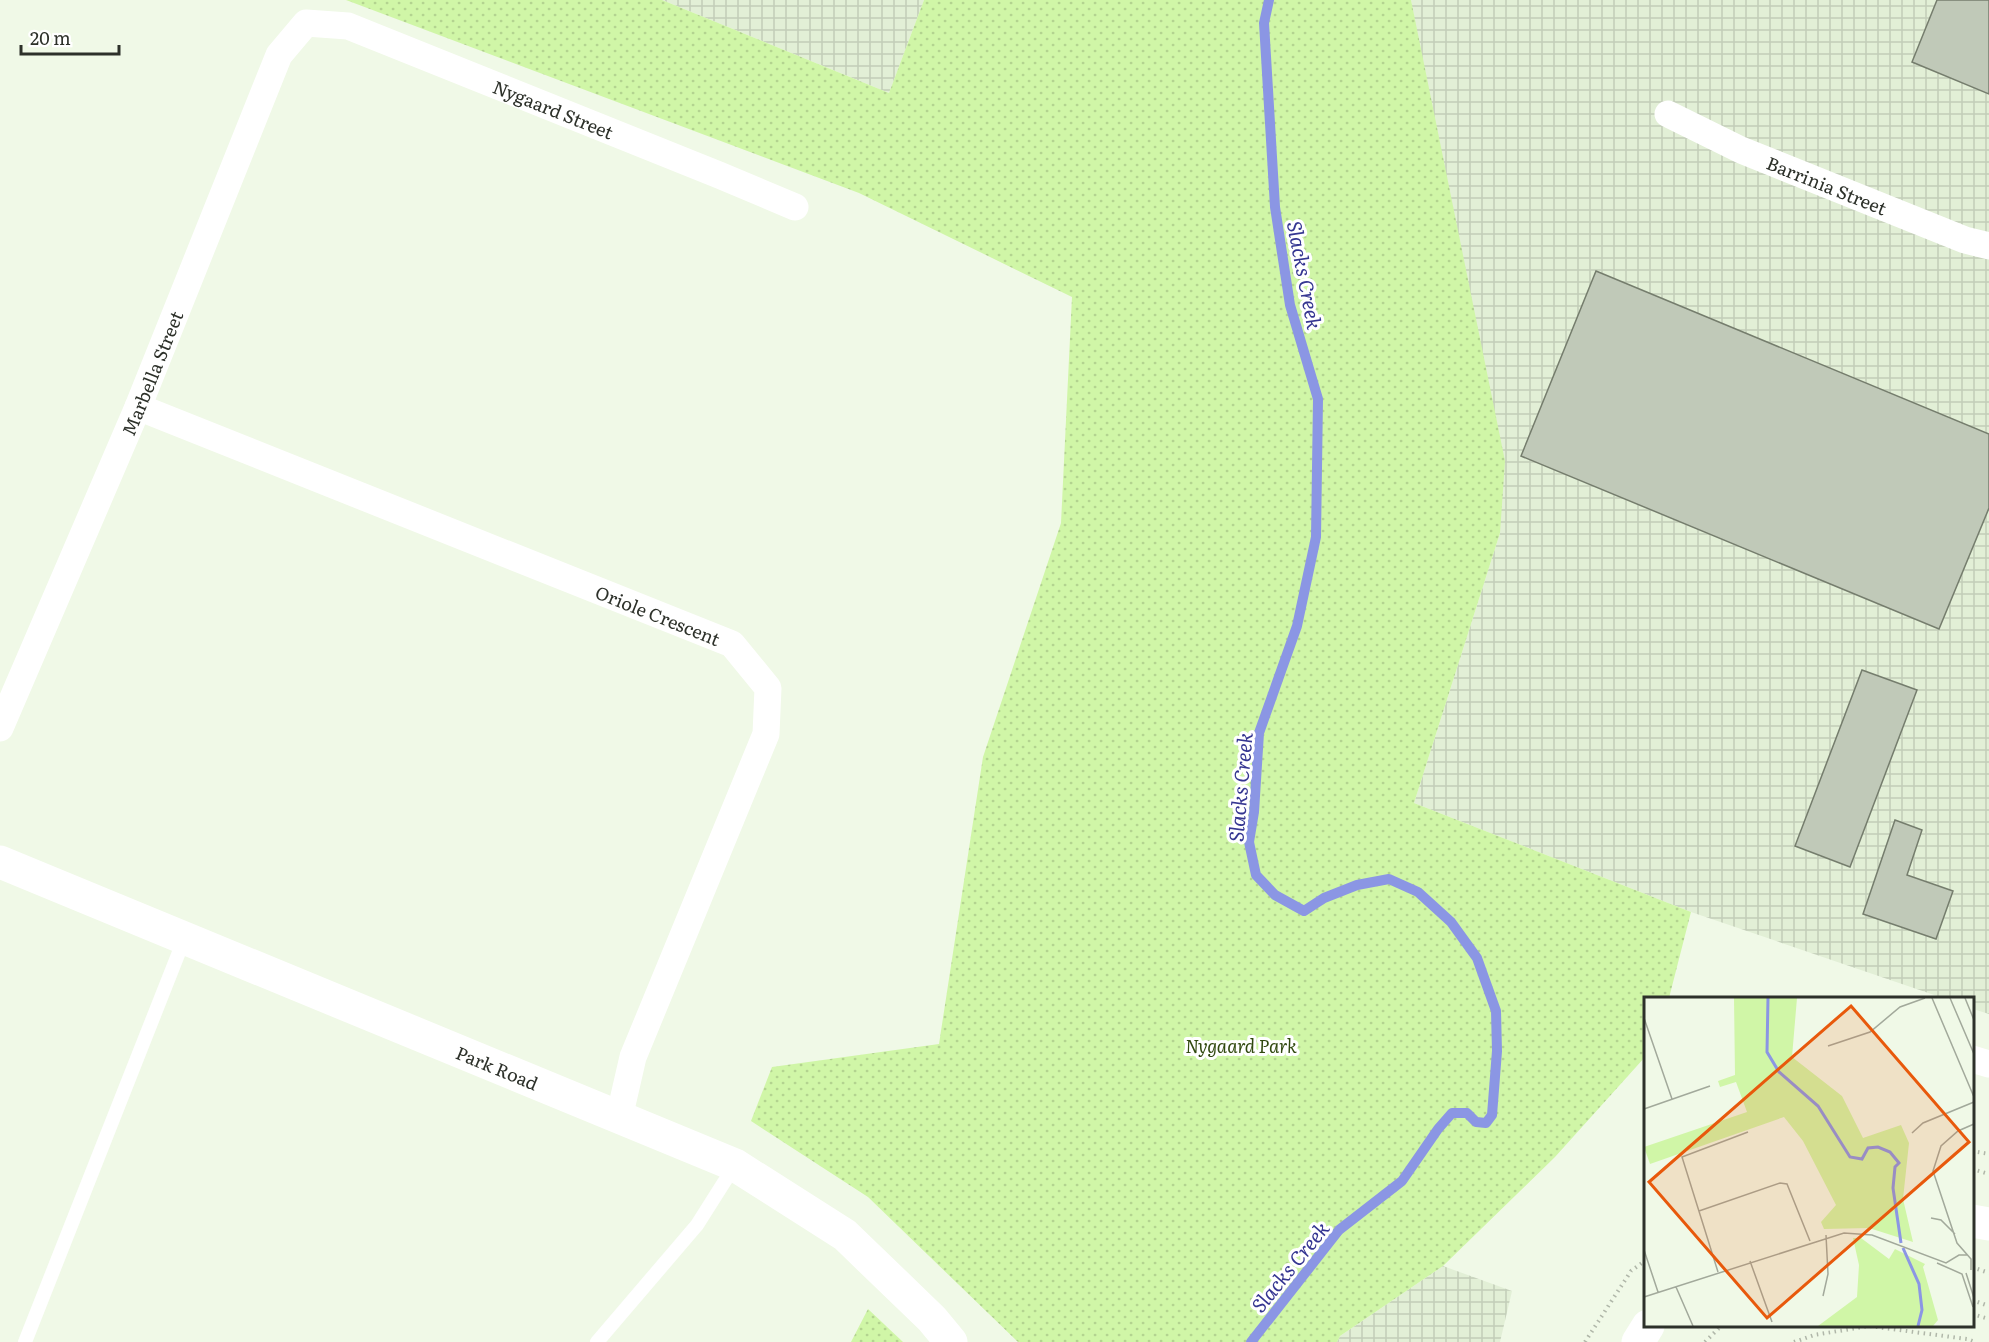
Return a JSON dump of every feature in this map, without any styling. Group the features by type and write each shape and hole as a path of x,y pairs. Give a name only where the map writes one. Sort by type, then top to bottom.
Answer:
{"street":[{"name":"Nygaard Street","path":"306,23 348,26 795,207"},
{"name":"Marbella Street","path":"0,728 138,407 279,55 306,23"},
{"name":"Barrinia Street","path":"1668,114 1741,150 1965,240 1989,246"},
{"name":"Oriole Crescent","path":"138,407 732,644 768,687 766,734 633,1057 619,1118"},
{"name":"Park Road","path":"0,862 735,1165 845,1235 932,1319 951,1342"},
{"path":"1974,1060 1989,1064"},
{"path":"1974,1221 1989,1224"},
{"path":"1638,1342 1647,1327"}],"lane":[{"path":"25,1342 185,937"},
{"path":"597,1342 697,1225 735,1165"}],"path":[{"path":"1974,1151 1989,1154"},
{"path":"1974,1170 1989,1174"},
{"path":"1585,1342 1631,1271 1644,1261"},
{"path":"1974,1269 1989,1273"},
{"path":"1974,1301 1989,1306"},
{"path":"1974,1315 1989,1319"},
{"path":"1705,1342 1720,1327"},
{"path":"1794,1342 1814,1335 1863,1327"},
{"path":"1877,1327 1975,1342"}],"shaded area":[{"path":"662,0 924,0 889,93"},
{"path":"1411,0 1989,0 1989,1014 1974,1009 1974,997 1940,997 1691,912 1414,803 1500,533"},
{"path":"1443,1266 1512,1291 1500,1342 1337,1342 1340,1336"}],"green space":[{"name":"Nygaard Park","path":"346,0 662,0 889,93 924,0 1411,0 1505,461 1500,533 1414,803 1691,912 1669,997 1644,997 1644,1058 1555,1157 1443,1266 1340,1336 1337,1342 1018,1342 868,1197 751,1121 772,1067 939,1044 983,757 1061,523 1072,297 859,193"},
{"path":"868,1309 903,1342 851,1342"}],"building":[{"path":"1937,0 1989,0 1989,94 1912,62"},
{"path":"1596,271 1989,434 1989,508 1939,629 1521,456"},
{"path":"1862,670 1917,690 1850,867 1795,846"},
{"path":"1895,820 1922,830 1907,875 1953,891 1936,939 1863,914"}],"waterway":[{"name":"Slacks Creek","path":"1251,1342 1339,1230 1402,1181 1438,1129 1452,1113 1467,1113 1476,1122 1486,1123 1492,1115 1497,1051 1496,1011 1477,958 1451,922 1418,892 1389,879 1357,885 1324,898 1304,911 1275,895 1256,875 1249,842 1254,812 1259,733 1297,626 1316,537 1318,399 1290,305 1275,207 1264,23 1269,0"}]}
